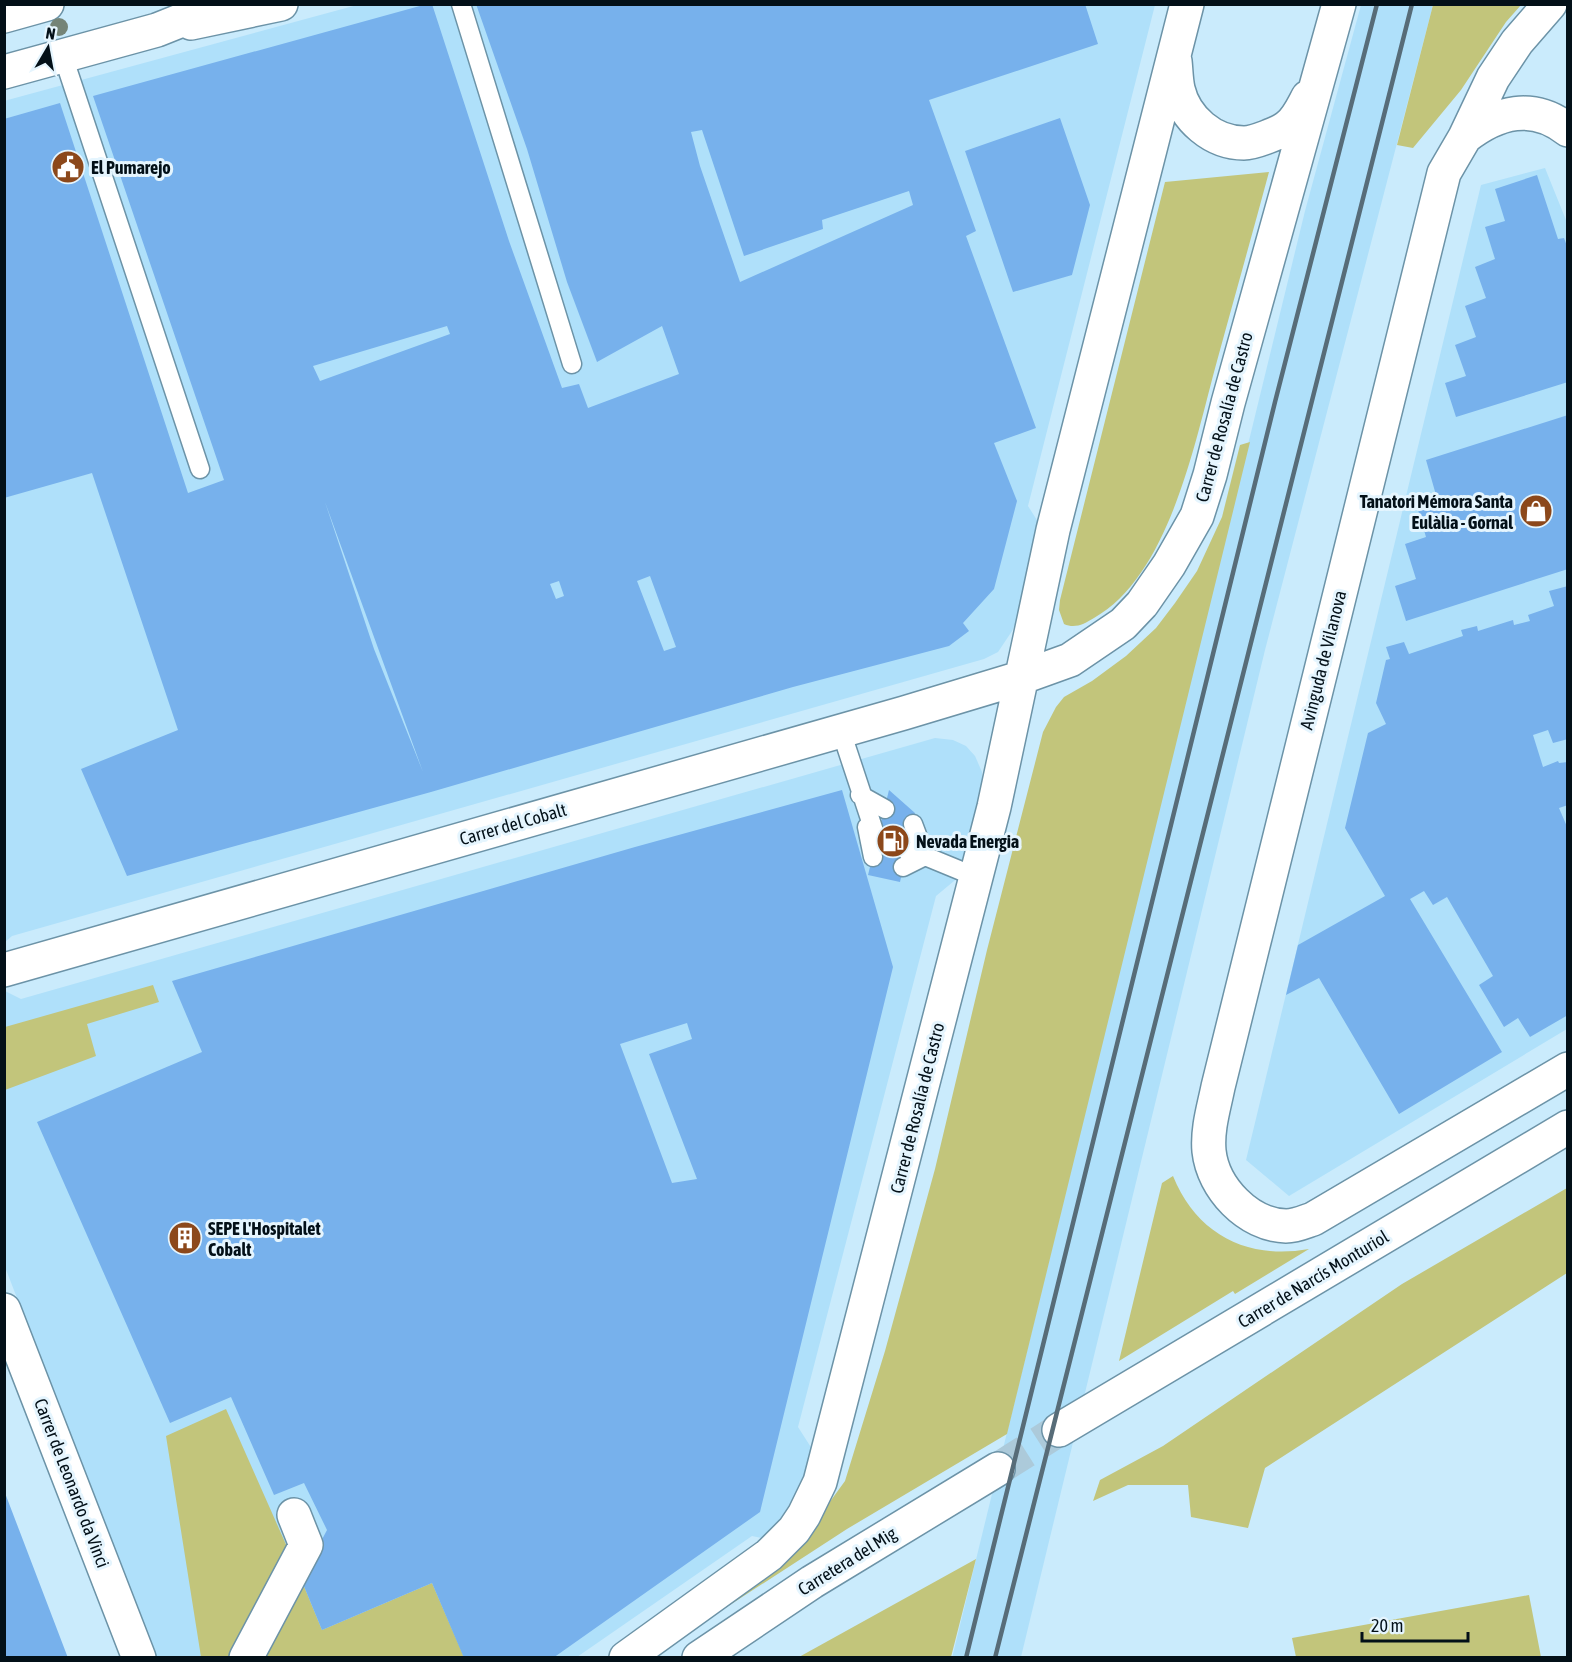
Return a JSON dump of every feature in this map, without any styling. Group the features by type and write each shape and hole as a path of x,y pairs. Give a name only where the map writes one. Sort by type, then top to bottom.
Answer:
{"street":[{"path":"4,16 47,4"},
{"path":"157,30 222,4"},
{"path":"4,72 157,30 281,4"},
{"name":"Carrer de Rosalía de Castro","path":"626,1658 769,1556 794,1530 820,1482 994,807 1056,519 1187,4"},
{"name":"Carrer de Rosalía de Castro","path":"1020,678 1070,660 1123,624 1142,604 1169,565 1197,516 1339,4"},
{"name":"Avinguda de Vilanova","path":"1550,4 1517,42 1493,78 1465,137 1453,155 1442,182 1218,1086 1209,1127 1209,1151 1213,1170 1223,1187 1241,1208 1271,1224 1298,1225 1313,1219 1568,1069"},
{"name":"Carrer de Rosalía de Castro","path":"1174,54 1178,89 1186,108 1197,122 1210,134 1245,144 1287,127 1298,116 1318,80"},
{"path":"1465,137 1496,117 1510,114 1531,113 1550,119 1568,130"},
{"name":"Carrer del Cobalt","path":"4,970 1020,678"},
{"name":"Carrer de Narcís Monturiol","path":"1059,1430 1568,1127"},
{"name":"Carrer de Leonardo da Vinci","path":"4,1310 139,1658"},
{"name":"Carretera del Mig","path":"699,1658 812,1582 998,1469"},
{"path":"246,1658 306,1545 294,1515"}],"lane":[{"path":"461,4 572,363"},
{"path":"63,56 200,469"},
{"path":"841,731 861,795 879,833 861,795"},
{"path":"908,845 925,856 976,877"}],"shaded area":[{"path":"357,5 1155,5 1028,506 1042,528 1021,611 1012,631 998,652 984,659 12,936 5,942 4,101"},
{"path":"1361,5 1433,5 1265,650 1021,1657 952,1658 1305,211"},
{"path":"1545,168 1568,225 1567,1029 1289,1196 1246,1160 1481,185"},
{"path":"935,738 953,740 966,746 975,756 982,772 982,790 960,876 936,896 798,1427 814,1452 805,1481 772,1540 752,1536 577,1657 156,1657 5,1267 5,991 21,999"}],"green space":[{"path":"1433,5 1521,5 1506,22 1461,90 1413,148 1397,145"},
{"path":"1269,172 1199,429 1176,503 1161,539 1142,571 1120,598 1087,622 1076,626 1064,624 1059,610 1060,600 1165,182"},
{"path":"1250,442 1007,1434 847,1529 716,1614 813,1525 845,1481 885,1351 935,1169 987,950 1043,732 1064,697 1092,681 1126,656 1156,628 1175,603 1197,571 1222,517 1240,445"},
{"path":"153,985 159,1002 87,1024 96,1056 5,1090 5,1027"},
{"path":"1173,1176 1183,1197 1196,1214 1210,1228 1227,1239 1265,1251 1309,1249 1235,1294 1233,1291 1119,1361 1162,1183"},
{"path":"1567,1188 1567,1273 1265,1468 1248,1528 1191,1517 1188,1485 1128,1485 1093,1501 1100,1480 1163,1446 1402,1284"},
{"path":"226,1409 292,1558 238,1657 201,1657 166,1436"},
{"path":"976,1559 951,1657 799,1657"},
{"path":"301,1579 322,1630 432,1583 464,1657 256,1658"},
{"path":"1529,1595 1541,1657 1296,1657 1292,1638"}],"building":[{"path":"432,4 509,241 562,388 579,384 588,408 679,374 662,326 597,362 567,282 527,149 476,4 1085,4 1098,44 929,100 976,231 966,236 1036,428 994,443 1017,501 994,589 963,623 969,631 949,646 793,687 431,792 127,876 81,769 178,730 92,473 4,498 4,119 60,103 188,493 224,480 93,96","holes":["702,130 744,256 823,229 822,220 909,191 913,205 740,282 700,166 691,132","447,326 450,334 320,381 313,366","325,502 423,772 374,649","650,576 676,647 664,651 637,581","559,581 564,596 556,599 550,584"]},
{"path":"1060,118 1090,205 1072,275 1013,292 965,151"},
{"path":"1537,175 1558,239 1564,238 1568,249 1568,382 1456,417 1445,383 1466,376 1455,345 1476,337 1465,306 1486,298 1475,267 1495,259 1485,227 1505,221 1495,189"},
{"path":"1568,415 1568,569 1406,621 1395,586 1416,579 1405,544 1426,537 1416,503 1436,495 1426,460"},
{"path":"1568,586 1568,739 1553,743 1548,730 1533,735 1543,767 1558,761 1559,763 1568,762 1568,805 1559,808 1568,829 1568,1015 1530,1037 1518,1018 1504,1027 1479,985 1493,976 1447,897 1433,905 1424,891 1410,899 1502,1052 1399,1114 1319,978 1286,995 1298,945 1385,896 1345,828 1368,733 1386,724 1376,703 1386,660 1390,659 1386,647 1404,642 1409,654 1463,636 1461,630 1477,626 1478,631 1513,620 1514,625 1530,621 1528,615 1554,606 1549,591"},
{"path":"842,790 893,967 760,1512 553,1658 464,1658 432,1583 322,1630 301,1579 327,1530 304,1483 274,1495 231,1397 170,1423 37,1122 202,1052 172,981 635,847","holes":["687,1023 692,1039 649,1054 697,1179 672,1183 620,1044"]},
{"path":"889,790 915,813 900,882 868,875"},
{"path":"5,1493 68,1658 4,1658"}],"tunnel":[{"path":"998,1469 1059,1430"}],"railway":[{"path":"966,1658 1275,402 1377,4"},
{"path":"995,1658 1412,4"}],"place":[{"name":"El Pumarejo","path":"68,167"},
{"name":"Tanatori Mémora Santa Eulàlia - Gornal","path":"1536,511"},
{"name":"Nevada Energia","path":"893,841"},
{"name":"SEPE L'Hospitalet Cobalt","path":"185,1238"}]}
